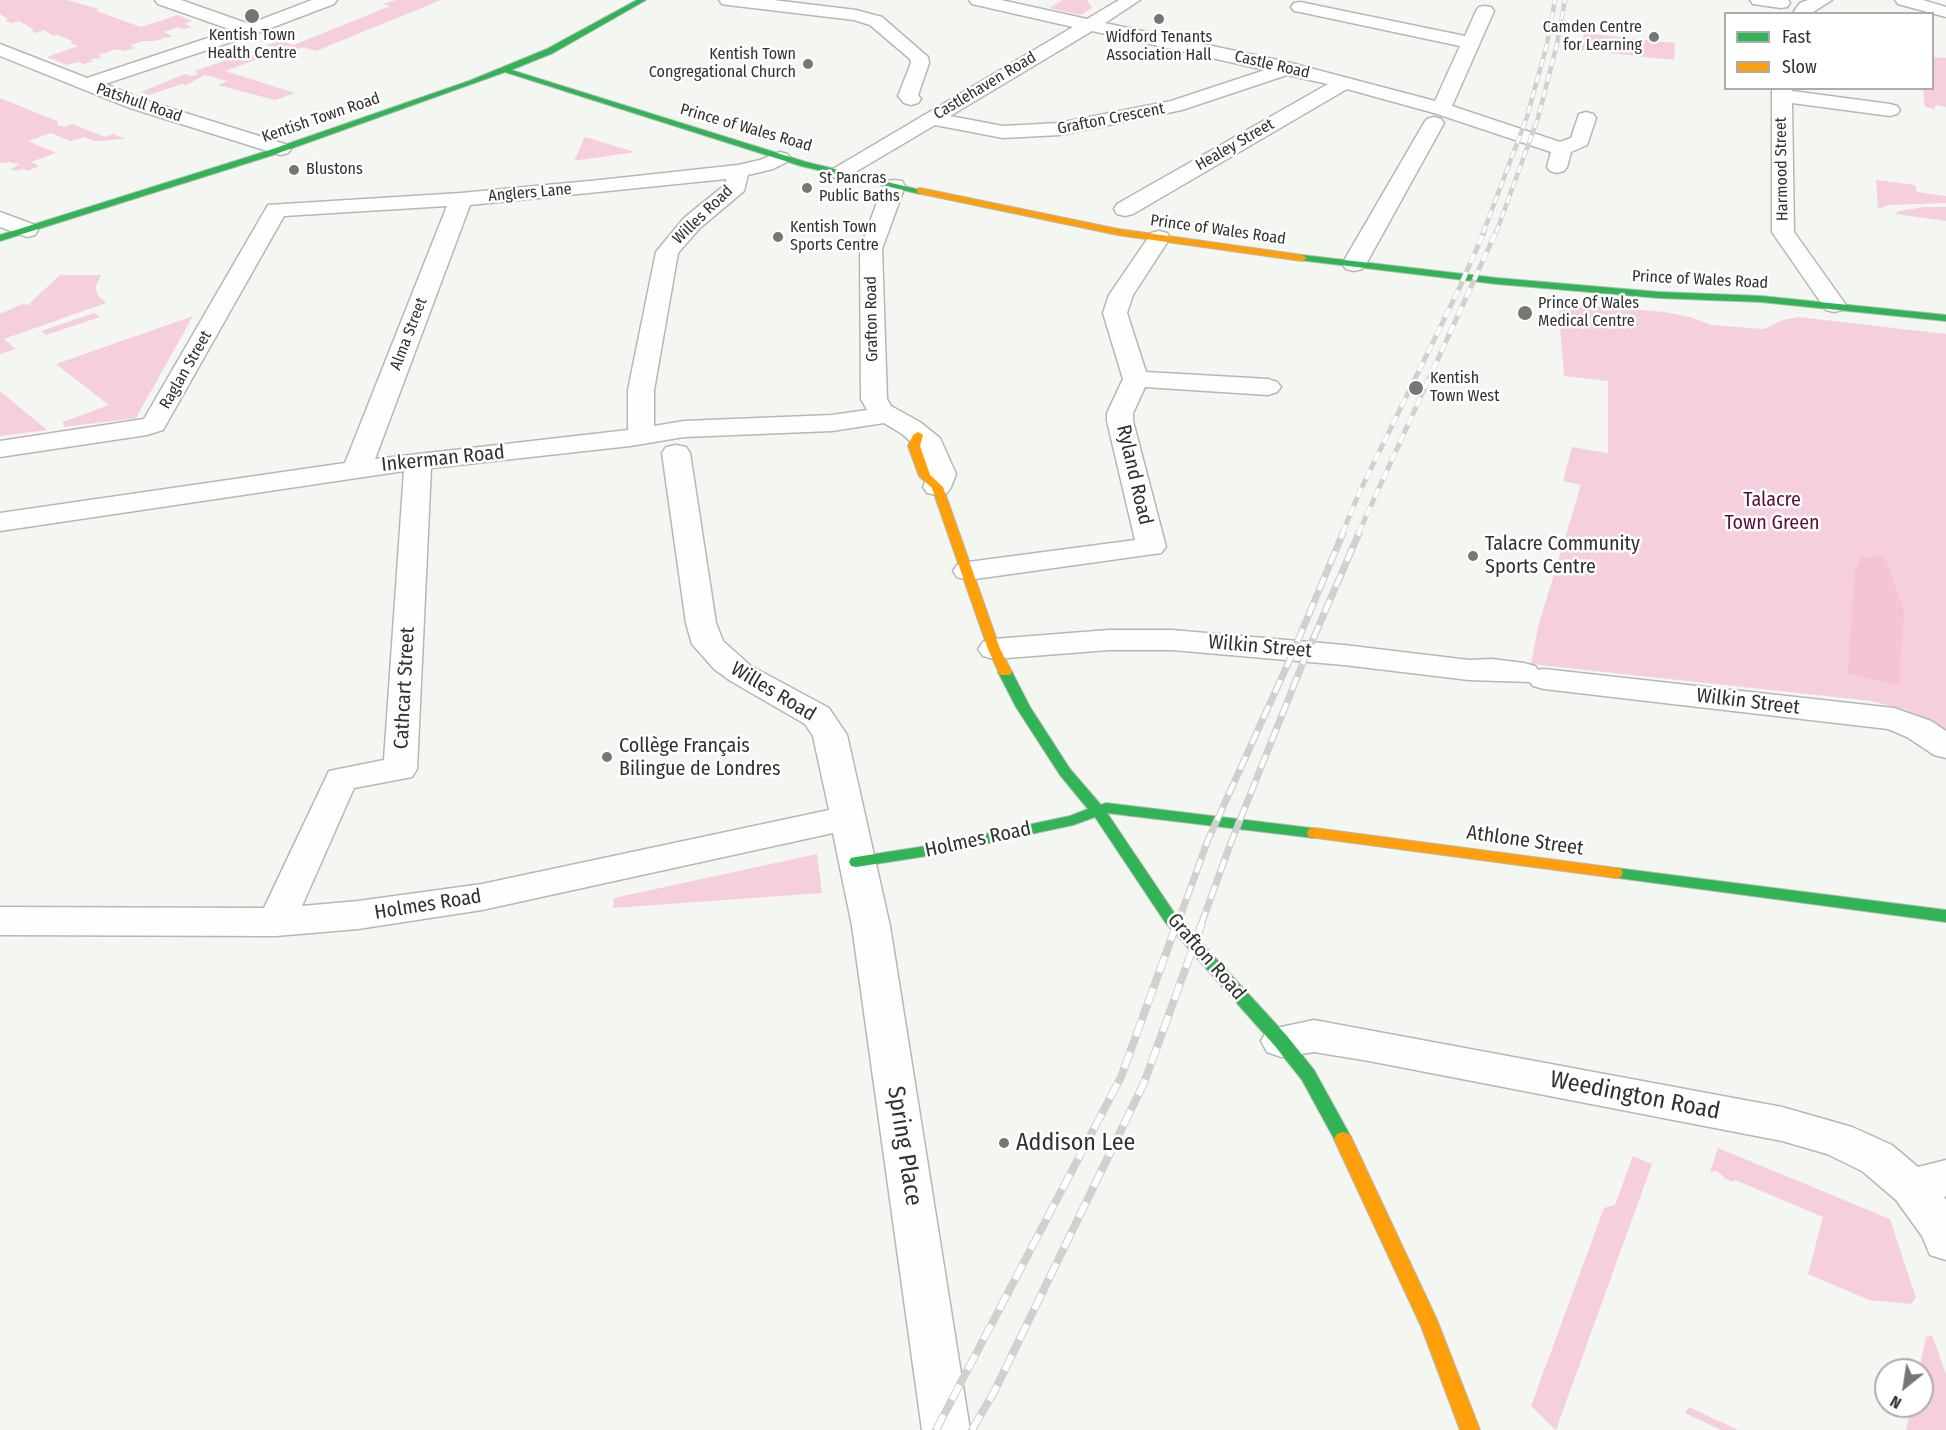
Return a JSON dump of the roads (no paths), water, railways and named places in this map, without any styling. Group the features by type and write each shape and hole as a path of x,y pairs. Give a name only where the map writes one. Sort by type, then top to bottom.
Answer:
{"street":[{"path":"164,0 249,30"},
{"path":"87,84 249,30 328,0"},
{"name":"Kentish Town Road","path":"0,238 281,149 505,70 571,41 642,0"},
{"path":"728,0 856,15 876,21 919,57 920,63 908,96 911,99"},
{"name":"Castle Road","path":"978,0 1345,82 1437,116 1524,138 1560,158 1580,141 1586,118"},
{"name":"Castlehaven Road","path":"840,173 1131,0"},
{"path":"1321,0 1307,3 1300,8 1471,43"},
{"path":"1759,0 1781,3"},
{"path":"1802,12 1822,0"},
{"path":"1904,0 1946,13"},
{"path":"1354,264 1437,116 1485,11"},
{"name":"Patshull Road","path":"0,50 137,104 281,149"},
{"name":"Grafton Crescent","path":"930,118 1003,132 1059,129 1175,106 1246,84 1287,68"},
{"name":"Prince of Wales Road","path":"505,70 780,158 894,186 1159,238 1553,287 1833,305 1946,318"},
{"name":"Healey Street","path":"1125,209 1345,82"},
{"path":"1782,92 1890,110"},
{"name":"Harmood Street","path":"1782,92 1783,232 1833,305"},
{"name":"Anglers Lane","path":"276,210 461,199 738,171 766,165 780,158"},
{"name":"Willes Road","path":"645,436 640,425 641,390 667,252 692,223 736,186 738,171"},
{"name":"Grafton Road","path":"894,186 871,249 874,399 878,407 887,415 911,428 930,444 942,474 937,488 994,649 1023,707 1065,772 1099,812 1170,918 1281,1041 1308,1075 1326,1105 1362,1177 1430,1326 1470,1430"},
{"name":"Alma Street","path":"357,469 461,199"},
{"name":"Raglan Street","path":"0,449 147,427 154,424 276,210"},
{"path":"0,219 27,230"},
{"path":"1159,238 1121,295 1115,312 1136,378 1268,387"},
{"name":"Ryland Road","path":"968,572 1151,548 1120,421 1120,413 1136,378"},
{"name":"Inkerman Road","path":"0,522 418,461 645,436 674,442 887,415"},
{"name":"Willes Road","path":"674,442 701,623 708,644 725,662 740,673 798,704 817,716 825,726 837,759 856,862"},
{"name":"Cathcart Street","path":"276,922 341,779 400,770 418,461"},
{"name":"Wilkin Street","path":"994,649 1120,640 1183,640 1344,655 1469,670 1492,669 1534,676 1894,718 1919,729 1946,747"},
{"name":"Athlone Street","path":"1099,812 1106,808 1208,820 1946,916"},
{"name":"Holmes Road","path":"856,862 933,850 1073,820 1099,812"},
{"name":"Holmes Road","path":"0,921 276,922 369,914 482,897 848,818"},
{"name":"Spring Place","path":"856,862 871,926 946,1430"},
{"name":"Weedington Road","path":"1281,1041 1314,1036 1369,1045 1782,1124 1837,1139 1929,1183 1939,1225 1946,1241"}],"railway":[{"path":"1483,233 1527,117 1547,44 1555,0"},
{"path":"1496,233 1538,118 1557,44 1565,0"},
{"path":"1342,534 1360,491 1459,289 1484,232"},
{"path":"1358,534 1496,232"},
{"path":"1177,925 1208,840 1291,657 1343,533"},
{"path":"1201,925 1230,845 1304,660 1359,533"},
{"path":"936,1430 1121,1077 1177,923"},
{"path":"972,1430 994,1392 1144,1083 1202,923"}],"place":[{"name":"Kentish Town Health Centre","path":"252,16"},
{"name":"Widford Tenants Association Hall","path":"1159,19"},
{"name":"Camden Centre for Learning","path":"1654,37"},
{"name":"Kentish Town Congregational Church","path":"808,64"},
{"name":"Blustons","path":"294,170"},
{"name":"St Pancras Public Baths","path":"807,188"},
{"name":"Kentish Town Sports Centre","path":"778,237"},
{"name":"Prince Of Wales Medical Centre","path":"1525,313"},
{"name":"Kentish Town West","path":"1416,388"},
{"name":"Talacre Community Sports Centre","path":"1473,556"},
{"name":"Collège Français Bilingue de Londres","path":"607,757"},
{"name":"Addison Lee","path":"1004,1143"}],"park label":[{"name":"Talacre Town Green","path":"1772,512"}]}
